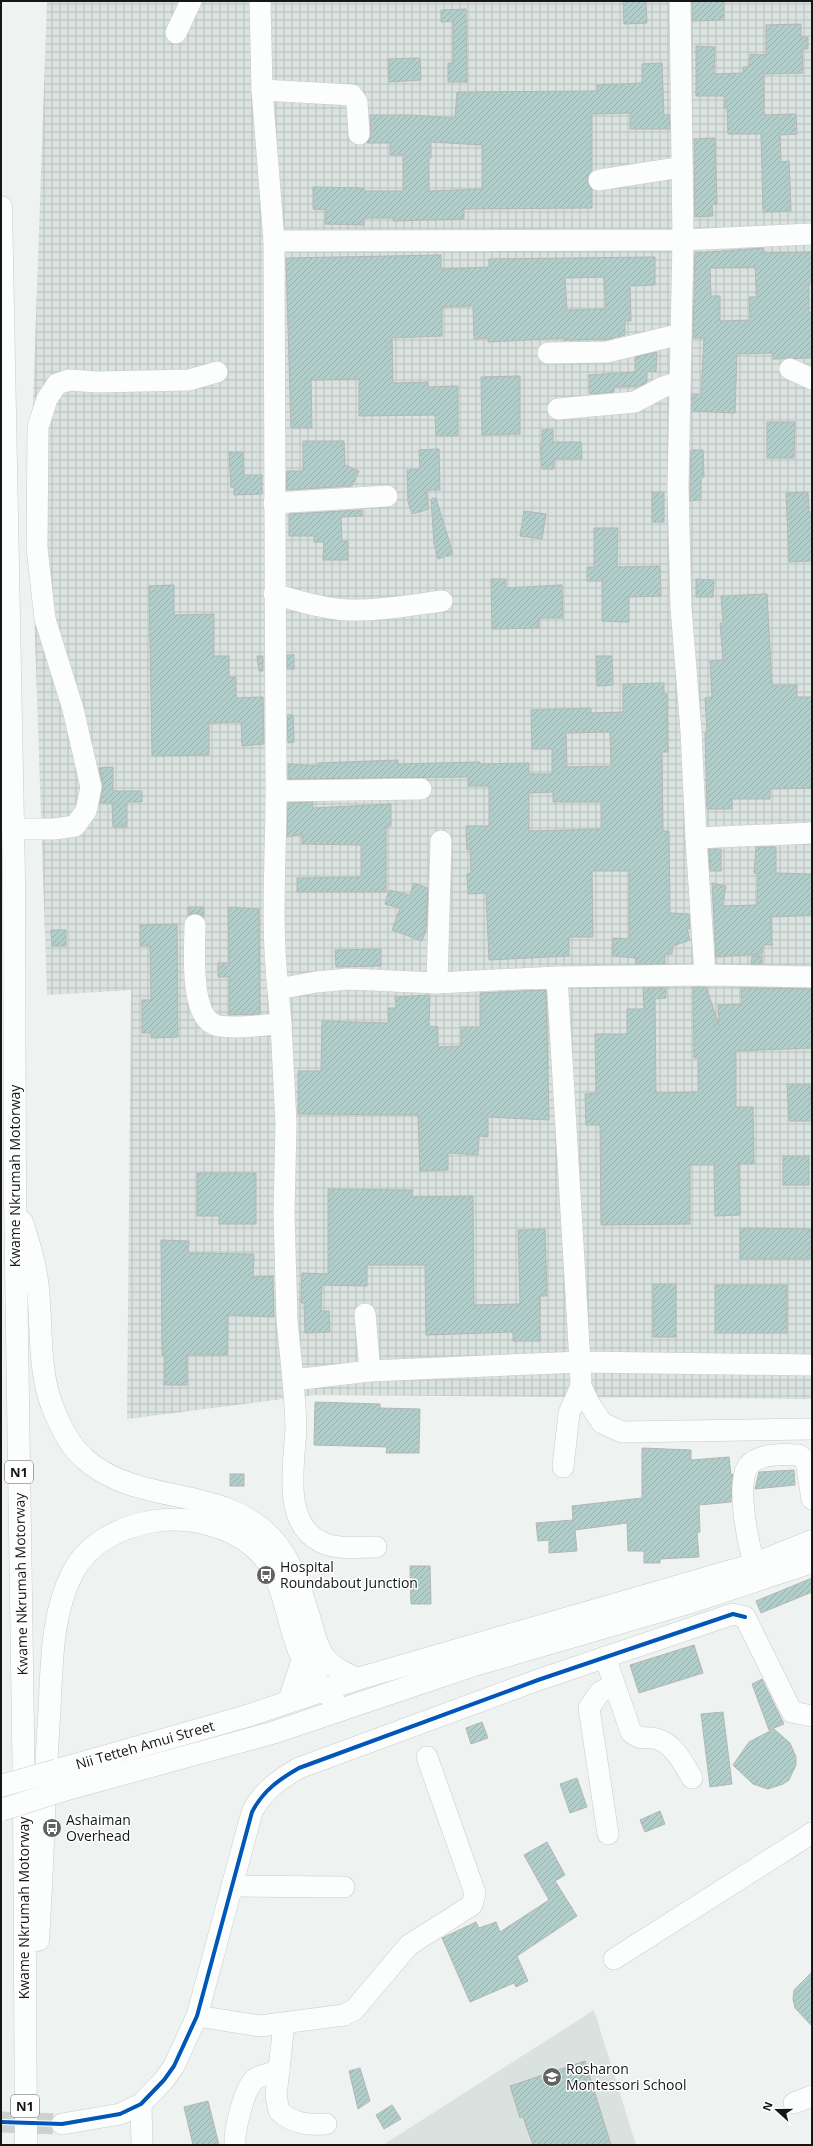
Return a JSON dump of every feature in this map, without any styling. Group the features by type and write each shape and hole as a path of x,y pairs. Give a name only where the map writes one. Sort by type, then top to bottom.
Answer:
{"main road":[{"name":"Kwame Nkrumah Motorway","path":"1,207 13,829 8,876 24,1798 26,2145"},
{"path":"14,1198 35,1266 46,1389 61,1425 73,1446 86,1460 104,1473 126,1483 217,1505 241,1515 259,1526 275,1541 297,1581 316,1642 324,1656 333,1666 357,1678"},
{"path":"25,2066 35,2001 53,1652 56,1624 64,1594 74,1571 90,1551 109,1536 134,1525 178,1520 216,1527 247,1542 264,1558 274,1574 303,1659 340,1709"},
{"name":"Nii Tetteh Amui Street","path":"1,1786 165,1740 289,1702 357,1678 754,1564 812,1541"},
{"path":"1,1810 64,1790 272,1733 471,1666 688,1603 812,1562"},
{"path":"289,1702 303,1659"}],"street":[{"path":"176,33 192,1"},
{"path":"260,1 262,90 274,242 274,594 277,791 274,882 275,967 281,1024 286,1124 284,1221 287,1320 296,1429 293,1455 294,1498 303,1527 309,1535 321,1542 333,1546 376,1547"},
{"path":"680,1 683,240 678,487 681,608 691,731 705,975"},
{"path":"262,90 352,95 357,102 359,134"},
{"path":"598,180 682,167"},
{"path":"274,242 683,240 812,234"},
{"path":"548,353 607,352 681,334"},
{"path":"790,370 812,379"},
{"path":"13,829 54,829 75,826 86,811 91,787 73,709 45,619 37,548 38,427 47,399 57,384 68,380 97,382 189,380 217,372"},
{"path":"558,409 635,402 663,387 680,382"},
{"path":"274,503 387,496"},
{"path":"274,594 316,605 349,610 376,610 442,601"},
{"path":"277,791 421,789"},
{"path":"696,838 812,833"},
{"path":"437,984 441,841"},
{"path":"195,925 195,993 206,1019 218,1026 281,1024"},
{"path":"278,989 316,982 349,979 437,984 557,977 705,975 812,977"},
{"path":"557,977 581,1386 589,1403 602,1423 622,1432 812,1428"},
{"path":"365,1314 370,1372"},
{"path":"292,1380 370,1372 580,1362 812,1365"},
{"path":"563,1467 569,1412 581,1386"},
{"path":"754,1564 750,1551 742,1488 744,1473 750,1464 773,1454 799,1454 806,1461 812,1500"},
{"path":"688,1603 694,1627"},
{"path":"62,2124 120,2114 141,2104 164,2080 174,2066 197,2016 252,1812 260,1797 270,1786 284,1776 299,1768 408,1728 605,1657 732,1614 745,1617 792,1712 812,1716"},
{"path":"605,1657 613,1686 631,1732 638,1738 657,1739 672,1748 692,1778"},
{"path":"608,1834 589,1708 600,1692 613,1686"},
{"path":"197,2016 260,2026 335,2018 354,2010 409,1945 472,1905 475,1899 475,1893 427,1757"},
{"path":"614,1959 812,1833"},
{"path":"232,1886 344,1887"},
{"path":"284,2024 276,2096 280,2111 294,2122 306,2125 326,2124"},
{"path":"235,2145 239,2119 250,2087 255,2079 279,2071"},
{"path":"141,2104 142,2145"}],"shaded area":[{"path":"47,1 812,1 812,1399 314,1395 127,1419 131,990 47,995 30,488"},
{"name":"Rosharon Montessori School","path":"594,2010 636,2145 383,2145"}],"building":[{"path":"623,1 646,1 647,23 624,24"},
{"path":"692,1 724,1 724,20 692,21"},
{"path":"466,9 467,82 448,82 448,63 453,63 453,21 441,22 441,10"},
{"path":"801,24 801,37 808,37 808,49 802,49 803,73 764,74 764,115 796,114 797,134 780,135 781,162 789,161 791,211 763,212 761,134 728,134 727,108 724,108 725,96 696,96 696,46 715,47 714,74 743,73 743,67 749,67 750,54 766,55 766,25"},
{"path":"420,58 421,80 389,82 388,59"},
{"path":"662,63 664,115 669,114 670,129 630,129 630,113 592,114 592,170 588,175 587,181 592,189 592,208 464,209 464,219 393,221 393,218 364,218 364,225 325,224 326,210 313,209 313,187 364,188 364,191 403,191 403,155 390,155 390,143 367,143 371,134 370,115 410,115 455,118 457,92 597,91 597,85 642,83 642,64","holes":["431,142 482,145 482,189 429,191 429,158 431,158"]},
{"path":"715,138 717,204 712,204 713,216 695,217 694,139"},
{"path":"763,248 763,253 812,252 812,282 809,282 809,312 812,312 812,358 773,359 773,353 737,354 735,413 692,411 692,394 701,394 704,338 693,338 695,253","holes":["755,267 757,297 749,297 750,320 720,321 720,296 711,296 710,268"]},
{"path":"441,255 441,269 489,267 489,259 655,257 655,285 630,286 631,321 625,321 625,335 609,339 565,340 565,338 488,342 488,338 474,339 473,306 442,307 442,336 392,338 393,383 428,382 428,387 458,386 458,436 436,436 435,415 359,416 359,379 311,380 312,428 291,428 286,258","holes":["604,277 606,309 567,310 565,278"]},
{"path":"657,352 656,372 647,371 647,382 640,386 614,387 614,392 590,394 589,375 635,372 635,357"},
{"path":"520,376 520,434 482,435 481,377"},
{"path":"767,422 795,422 794,458 767,458"},
{"path":"553,429 553,442 581,442 582,459 554,459 554,469 542,469 540,443 542,443 542,430"},
{"path":"303,441 344,441 345,465 359,471 352,486 286,490 287,471 303,471"},
{"path":"439,449 440,490 426,490 429,509 412,514 408,502 407,470 420,469 419,450"},
{"path":"691,450 703,450 704,477 701,478 701,500 690,501"},
{"path":"229,452 243,452 244,475 262,475 262,494 234,495 234,487 231,488"},
{"path":"652,492 664,492 664,522 652,522"},
{"path":"808,492 809,512 812,512 812,561 789,562 786,493"},
{"path":"436,498 453,554 438,559 434,544 431,499"},
{"path":"362,510 362,516 341,517 342,541 348,541 348,560 323,560 324,542 314,542 314,536 289,536 289,514"},
{"path":"524,511 546,514 542,539 520,536"},
{"path":"594,528 618,528 617,567 660,566 661,596 629,597 629,622 602,621 602,581 587,581 587,567 594,567"},
{"path":"491,579 506,579 506,588 562,585 563,618 539,618 539,628 492,629"},
{"path":"696,579 714,580 713,597 696,597"},
{"path":"174,585 174,615 214,614 214,656 229,656 229,677 236,677 236,698 263,697 264,744 242,746 241,722 209,723 209,755 152,756 149,586"},
{"path":"767,594 772,685 797,685 797,697 812,697 812,788 770,789 770,799 732,799 732,809 707,809 705,733 707,733 705,698 712,697 710,661 723,660 720,623 723,623 721,596"},
{"path":"287,655 294,655 294,669 287,669"},
{"path":"257,656 263,656 263,671 259,671"},
{"path":"596,656 612,656 613,685 597,686"},
{"path":"664,683 664,694 667,694 668,752 662,752 663,831 669,831 670,913 689,914 690,929 687,929 690,940 673,946 672,954 665,954 665,964 635,964 636,958 612,956 613,938 629,939 629,871 592,871 593,937 569,937 569,956 489,960 486,893 468,894 467,874 471,873 470,849 467,850 466,826 489,826 489,786 468,786 468,777 288,779 288,764 318,766 318,763 398,760 398,764 480,762 480,764 529,763 529,774 552,774 552,749 532,749 531,710 591,708 591,713 623,712 623,684","holes":["610,732 611,766 567,767 566,733","553,792 553,802 601,802 601,829 529,831 529,793"]},
{"path":"287,715 293,715 294,742 288,743"},
{"path":"113,767 113,791 142,791 142,802 127,802 127,827 113,827 112,803 100,803 103,785 99,768"},
{"path":"313,802 313,808 391,804 391,826 386,826 386,892 297,892 297,878 361,877 361,845 302,844 302,834 287,837 288,803"},
{"path":"756,847 776,847 776,873 812,874 812,915 771,917 772,945 763,945 762,954 716,957 712,883 726,886 722,906 757,905 758,874 754,873"},
{"path":"709,849 721,849 721,871 710,871"},
{"path":"414,883 428,888 426,930 422,941 392,930 400,908 385,904 389,890 410,895"},
{"path":"188,907 204,907 204,917 196,913 188,915"},
{"path":"228,907 259,909 260,1014 229,1015 229,977 218,977 218,963 229,963"},
{"path":"177,924 178,1037 151,1038 151,1033 142,1033 142,1000 151,1000 150,946 140,946 140,925"},
{"path":"51,930 66,930 66,946 52,946"},
{"path":"381,949 381,966 336,967 335,950"},
{"path":"752,956 762,956 762,964 751,964"},
{"path":"693,987 706,987 719,1025 718,1005 742,1004 741,988 812,989 812,1048 736,1051 736,1107 753,1107 754,1164 739,1164 740,1215 715,1216 714,1165 690,1165 690,1224 601,1225 600,1125 586,1125 585,1094 596,1093 595,1034 627,1034 627,1009 644,1009 643,988 666,988 666,998 655,999 656,1093 698,1092 698,1058 694,1058"},
{"path":"546,990 549,1120 488,1117 488,1137 479,1136 478,1155 448,1153 448,1170 420,1171 418,1115 298,1114 298,1071 321,1071 322,1021 389,1023 388,1008 396,1008 395,997 430,995 429,1026 438,1027 438,1047 461,1046 461,1027 480,1027 480,993"},
{"path":"787,1084 810,1084 812,1121 789,1121"},
{"path":"783,1156 809,1156 809,1185 783,1185"},
{"path":"197,1173 256,1173 256,1224 219,1224 219,1216 197,1216"},
{"path":"328,1189 413,1190 412,1197 473,1196 474,1305 520,1304 518,1230 545,1229 547,1296 540,1296 540,1341 513,1341 513,1332 426,1335 425,1265 367,1265 367,1286 322,1285 321,1311 329,1311 330,1332 305,1333 304,1303 301,1303 302,1273 328,1274"},
{"path":"740,1228 811,1229 811,1259 740,1259"},
{"path":"161,1240 189,1241 188,1253 254,1254 253,1277 273,1276 274,1317 228,1315 227,1355 187,1355 187,1385 164,1385 165,1355 162,1355"},
{"path":"653,1284 676,1284 676,1337 653,1337"},
{"path":"715,1285 787,1285 787,1333 715,1333"},
{"path":"315,1402 380,1404 380,1408 420,1409 419,1453 386,1453 387,1447 314,1445"},
{"path":"642,1448 691,1450 691,1460 729,1457 731,1475 733,1474 731,1502 699,1505 700,1532 697,1533 699,1557 660,1559 660,1563 644,1563 644,1551 628,1551 627,1523 575,1530 577,1551 549,1553 549,1540 538,1541 536,1523 573,1520 572,1506 642,1498"},
{"path":"794,1470 795,1485 755,1489 759,1472"},
{"path":"230,1474 244,1474 244,1486 230,1486"},
{"path":"410,1566 430,1566 431,1604 411,1604"},
{"path":"812,1578 812,1592 761,1613 756,1601"},
{"path":"694,1645 703,1673 639,1693 630,1665"},
{"path":"762,1679 784,1724 769,1730 752,1684"},
{"path":"723,1712 732,1784 710,1787 701,1714"},
{"path":"482,1722 488,1738 471,1744 466,1728"},
{"path":"774,1729 790,1743 796,1757 796,1765 789,1780 783,1784 768,1789 753,1784 733,1765 749,1742"},
{"path":"577,1778 587,1807 570,1813 560,1784"},
{"path":"660,1811 665,1824 645,1832 640,1820"},
{"path":"547,1842 565,1875 555,1881 577,1916 517,1956 528,1981 516,1987 514,1983 470,2002 442,1938 476,1922 479,1928 496,1922 500,1932 549,1900 524,1855"},
{"path":"812,1972 812,2026 795,2008 793,1999 794,1990"},
{"path":"585,2061 611,2145 533,2145 523,2117 520,2118 510,2086"},
{"path":"360,2068 370,2101 358,2109 349,2071"},
{"path":"208,2101 219,2145 193,2145 184,2107"},
{"path":"392,2105 401,2119 384,2129 376,2115"}],"tunnel":[{"path":"1,2122 62,2124"}],"cycle path":[{"path":"1,2122 62,2124 120,2114 141,2104 164,2080 174,2066 197,2016 252,1812 266,1792 284,1777 299,1768 538,1680 733,1614 745,1617"}],"place":[{"name":"Hospital Roundabout Junction","path":"266,1575"},
{"name":"Ashaiman Overhead","path":"52,1828"},
{"name":"Rosharon Montessori School","path":"552,2077"}]}
